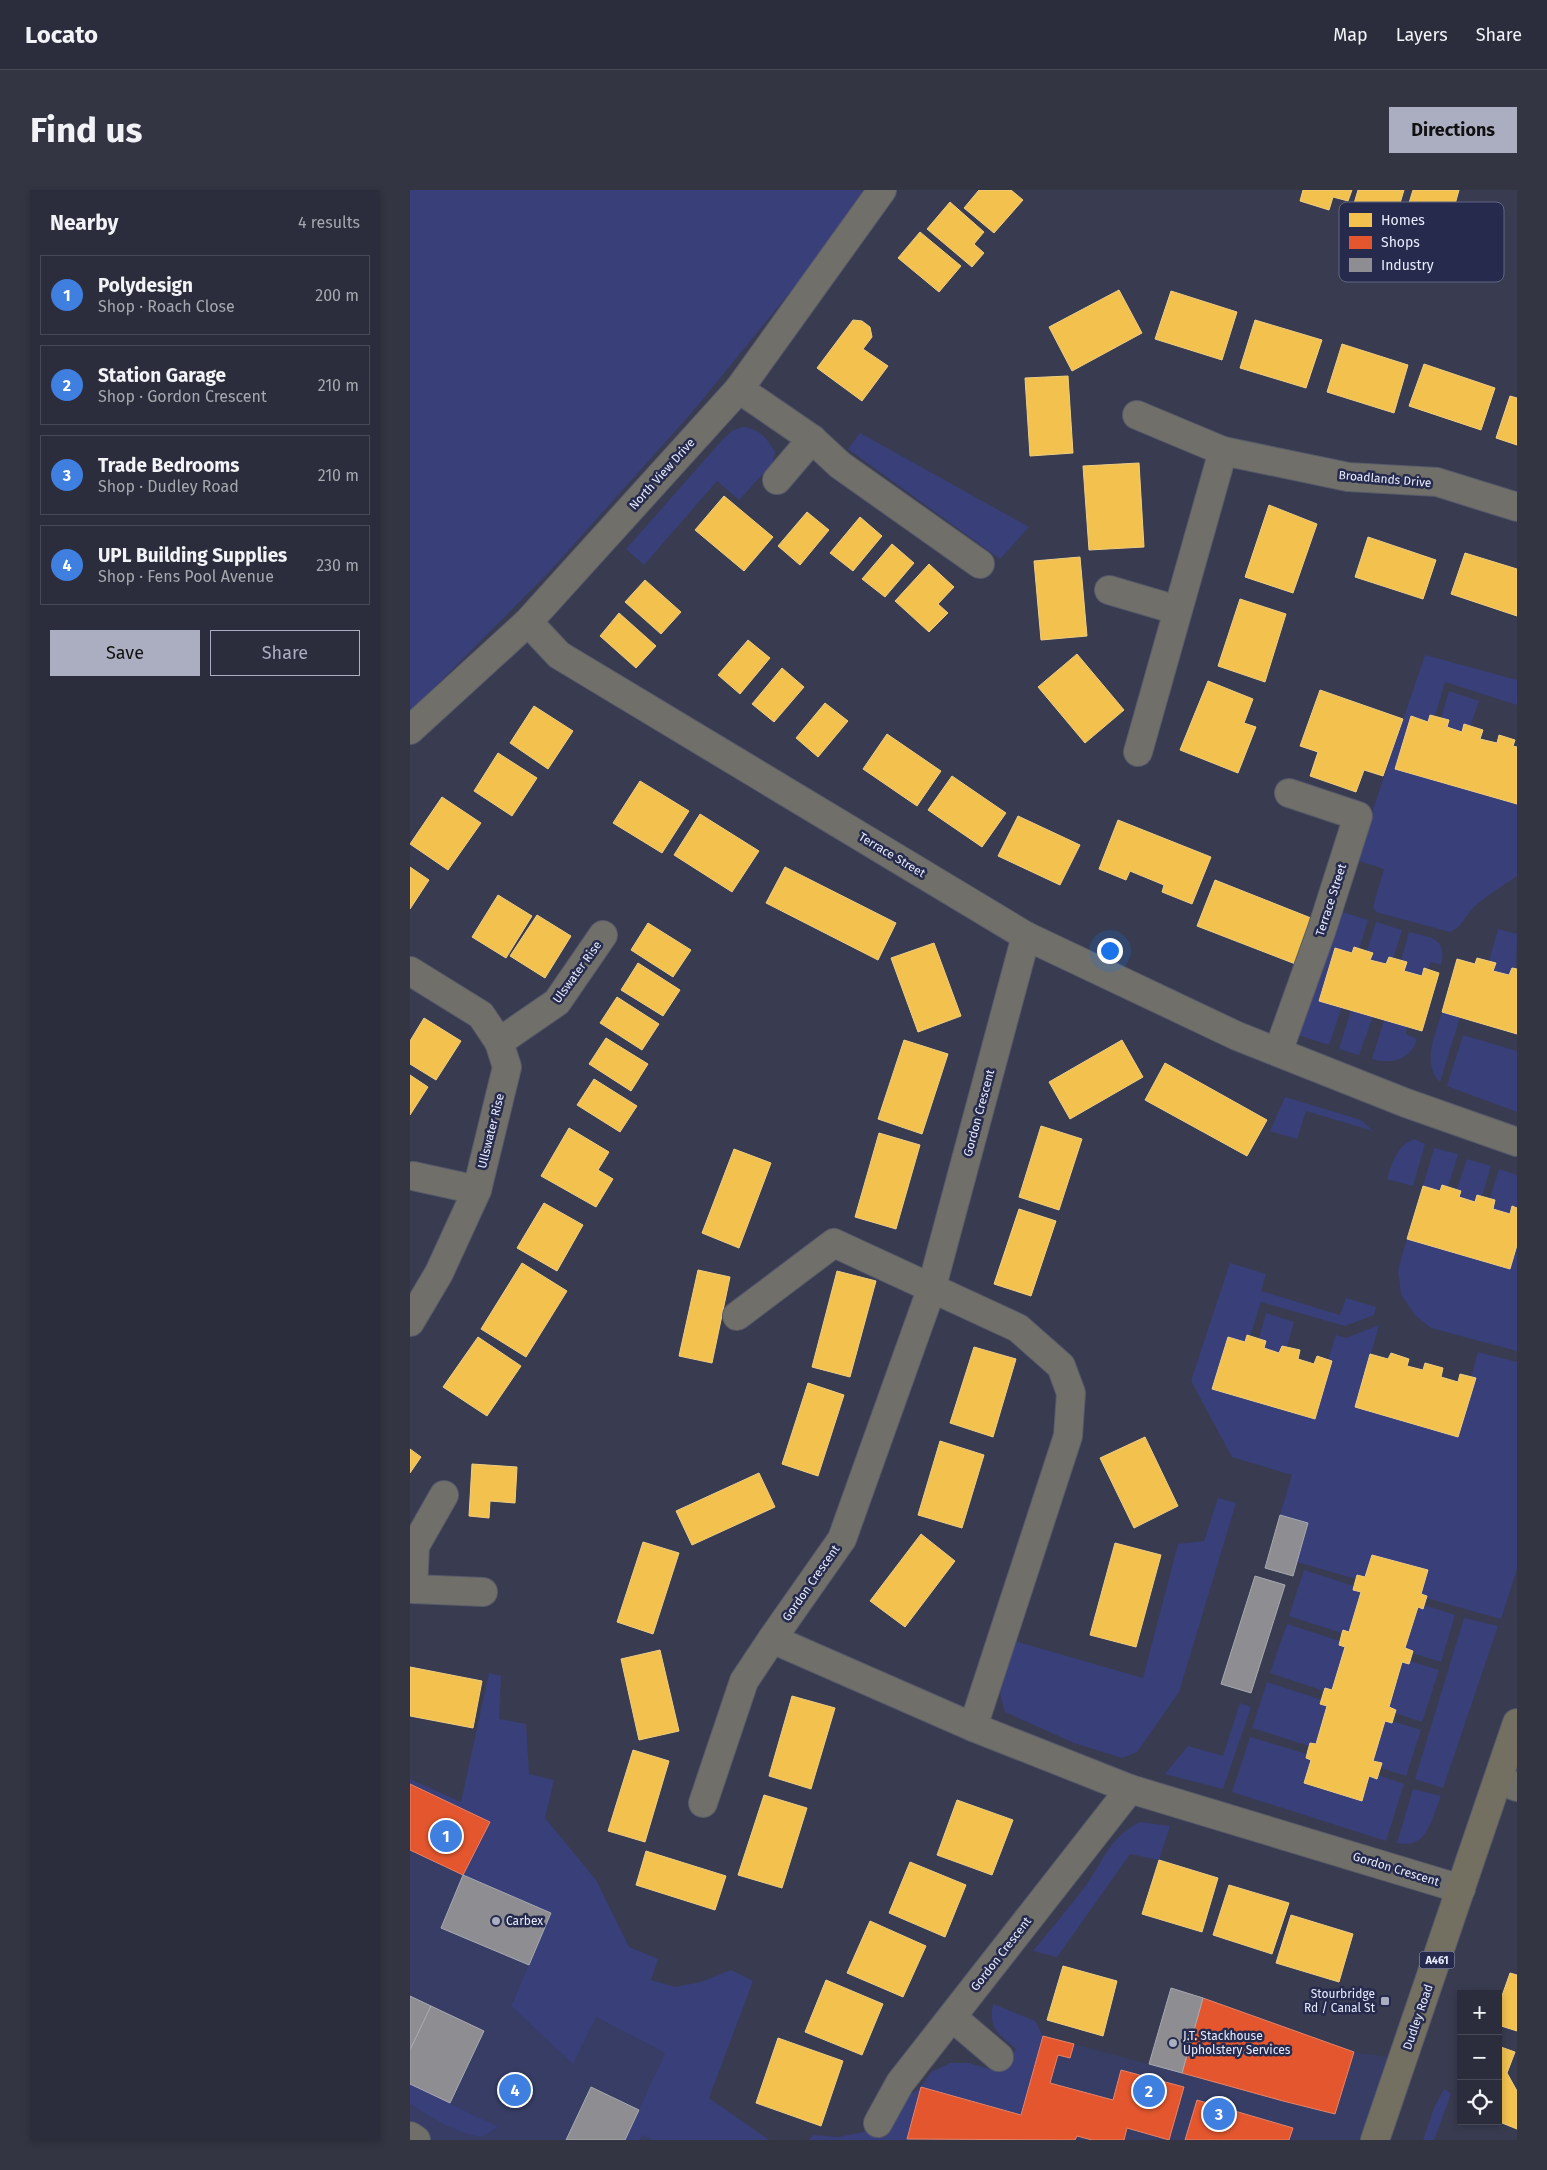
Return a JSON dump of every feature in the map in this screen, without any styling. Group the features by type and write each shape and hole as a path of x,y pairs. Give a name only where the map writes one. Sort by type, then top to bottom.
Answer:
{"main road":[{"name":"A461","path":"1508,1783 1517,1723"},
{"name":"Dudley Road","path":"1375,2140 1461,1889 1508,1783"}],"street":[{"name":"North View Drive","path":"410,730 528,622 739,389 882,190"},
{"path":"739,389 812,439 840,465 980,564"},
{"name":"Broadlands Drive","path":"1136,415 1223,451 1348,477 1437,482 1517,507"},
{"path":"777,480 812,439"},
{"path":"1138,752 1223,451"},
{"path":"1109,590 1177,610"},
{"name":"Terrace Street","path":"528,622 559,654 1026,936 1237,1036 1406,1103 1517,1142"},
{"name":"Terrace Street","path":"1278,1052 1322,929 1358,816 1289,793"},
{"name":"Ulswater Rise","path":"499,1042 557,1002 603,935"},
{"name":"Gordon Crescent","path":"1026,936 931,1290 842,1538 772,1639 973,1727 1130,1789 1461,1889"},
{"name":"Ullswater Rise","path":"410,971 481,1015 499,1042 507,1067 477,1190 439,1273 410,1322"},
{"path":"413,1176 477,1190"},
{"path":"737,1316 834,1243 931,1290 1018,1328 1061,1366 1071,1393 1068,1436 973,1727"},
{"path":"444,1495 413,1545 413,1589 483,1592"},
{"path":"703,1803 744,1681 772,1639"},
{"name":"Gordon Crescent","path":"878,2122 900,2082 1130,1789"},
{"path":"952,2017 999,2057"},
{"path":"410,2136 416,2140"}],"shaded area":[{"path":"410,190 863,190 804,275 694,410 550,571 410,712"},
{"path":"742,427 753,429 766,438 775,452 772,464 739,500 717,481 644,565 626,549 724,438 732,431"},
{"path":"860,433 1029,527 1000,559 848,449"},
{"path":"1425,655 1517,680 1517,705 1445,682 1435,716 1430,715 1428,722 1411,717 1395,769 1517,804 1517,876 1480,902 1458,927 1450,932 1376,912 1373,907 1384,869 1356,860"},
{"path":"1449,691 1479,701 1470,726 1464,725 1462,732 1447,727 1441,718"},
{"path":"1339,911 1368,920 1359,949 1352,953 1335,949 1319,1000 1342,1007 1329,1045 1298,1035"},
{"path":"1376,922 1402,930 1393,959 1389,957 1386,964 1370,960 1373,953 1367,951"},
{"path":"1498,929 1517,934 1516,969 1512,968 1509,975 1493,971 1495,963 1489,961"},
{"path":"1409,932 1436,940 1442,949 1441,965 1431,962 1428,969 1424,969 1422,976 1404,971 1407,963 1401,961"},
{"path":"1351,1010 1373,1016 1359,1055 1339,1049"},
{"path":"1442,1012 1460,1017 1440,1082 1431,1066 1431,1057 1434,1038"},
{"path":"1384,1020 1407,1027 1406,1034 1417,1039 1410,1052 1393,1061 1372,1059"},
{"path":"1463,1035 1517,1051 1517,1112 1447,1086"},
{"path":"1285,1097 1361,1120 1373,1131 1306,1111 1297,1139 1270,1131"},
{"path":"1414,1139 1425,1144 1413,1186 1387,1179 1399,1150"},
{"path":"1434,1148 1458,1154 1448,1187 1442,1185 1440,1191 1423,1186"},
{"path":"1467,1159 1491,1166 1482,1196 1477,1195 1475,1202 1459,1197 1461,1191 1457,1189"},
{"path":"1499,1169 1517,1175 1517,1204 1516,1207 1512,1206 1510,1214 1493,1209 1495,1201 1490,1198"},
{"path":"1407,1239 1510,1269 1517,1245 1517,1351 1431,1328 1415,1315 1401,1294 1398,1270"},
{"path":"1230,1263 1266,1274 1261,1291 1340,1315 1346,1298 1376,1307 1374,1315 1345,1326 1261,1302 1250,1336 1247,1335 1245,1342 1228,1337 1212,1389 1314,1419 1332,1361 1328,1360 1336,1335 1346,1338 1379,1325 1356,1407 1458,1436 1475,1378 1471,1377 1478,1352 1517,1362 1517,1569 1501,1619 1426,1598 1427,1596 1421,1594 1428,1570 1373,1555 1365,1577 1357,1575 1356,1579 1297,1562 1308,1524 1280,1515 1292,1475 1232,1457 1191,1381"},
{"path":"1266,1313 1294,1322 1287,1347 1282,1346 1279,1353 1264,1348 1265,1341 1259,1338"},
{"path":"1218,1498 1236,1503 1179,1692 1137,1752 1122,1758 1074,1743 1005,1712 1000,1684 1011,1640 1143,1678 1178,1544 1204,1541"},
{"path":"1304,1570 1354,1586 1353,1590 1361,1592 1349,1632 1343,1630 1342,1633 1289,1616"},
{"path":"1424,1605 1455,1615 1441,1662 1412,1653 1413,1651 1405,1648 1418,1607 1423,1609"},
{"path":"1464,1618 1498,1626 1443,1788 1415,1779"},
{"path":"1287,1624 1340,1641 1339,1645 1345,1647 1332,1690 1324,1691 1270,1673"},
{"path":"1410,1661 1439,1670 1422,1722 1395,1713 1389,1707 1402,1662 1409,1664"},
{"path":"489,1673 501,1676 499,1719 526,1724 529,1774 554,1780 545,1818 596,1880 629,1947 658,1959 651,1980 675,1987 701,1982 731,1970 753,1981 709,2098 769,2140 652,2140 642,2135 639,2140 625,2140 665,2053 596,2017 573,2064 511,2006 551,1913 463,1875 489,1822 410,1784 410,1779 461,1802"},
{"path":"1267,1682 1322,1700 1321,1704 1327,1706 1316,1744 1309,1746 1252,1728"},
{"path":"1240,1703 1251,1707 1223,1789 1165,1774 1188,1746 1223,1756"},
{"path":"1385,1721 1392,1723 1392,1721 1421,1730 1406,1776 1381,1768 1382,1763 1373,1761"},
{"path":"1250,1737 1307,1754 1306,1758 1311,1760 1305,1784 1362,1801 1369,1776 1377,1778 1378,1775 1404,1784 1386,1841 1232,1792"},
{"path":"410,1779 490,1822 464,1875 551,1913 511,2006 573,2063 596,2017 665,2053 639,2110 642,2135 652,2140 410,2140"},
{"path":"1413,1789 1441,1796 1431,1823 1422,1837 1416,1842 1407,1844 1397,1843"},
{"path":"1140,1822 1170,1826 1159,1860 1130,1854 1057,1957 1033,1951 1084,1888 1113,1843 1129,1828"},
{"path":"1171,1988 1354,2052 1403,2059 1376,2140 907,2140 921,2087 1021,2115 1043,2036 1149,2064"},
{"path":"993,2004 1035,2021 1043,2036 1021,2115 922,2088 907,2140 809,2140 813,2135 838,2137 884,2128 903,2100 921,2087 931,2072 950,2063 969,2063 999,2072 1016,2049 996,2030 992,2019"},
{"path":"410,2084 498,2127 481,2137 444,2124 410,2103"},
{"path":"1444,2089 1451,2094 1434,2140 1423,2140 1434,2108"}],"building: Homes":[{"path":"979,190 1011,190 1023,200 994,233 964,208"},
{"path":"1303,190 1352,190 1348,201 1333,197 1329,210 1300,201"},
{"path":"1358,190 1404,190 1400,202 1354,202"},
{"path":"1413,190 1459,190 1456,202 1409,202"},
{"path":"950,202 984,232 974,244 984,253 972,267 927,229"},
{"path":"920,232 961,266 939,292 898,258"},
{"path":"1119,290 1142,333 1072,371 1049,327"},
{"path":"1171,291 1237,312 1222,360 1155,339"},
{"path":"853,320 862,321 870,327 872,337 863,349 888,366 862,401 817,368"},
{"path":"1255,320 1322,340 1306,388 1240,368"},
{"path":"1342,344 1408,365 1394,413 1327,392"},
{"path":"1424,364 1495,388 1481,430 1409,406"},
{"path":"1068,376 1073,453 1030,456 1025,378"},
{"path":"1510,396 1517,398 1517,445 1496,438"},
{"path":"1139,463 1144,547 1089,550 1083,466"},
{"path":"724,496 773,537 744,571 695,530"},
{"path":"1269,505 1317,524 1293,593 1245,577"},
{"path":"807,512 829,530 800,565 778,546"},
{"path":"860,517 882,536 853,571 830,553"},
{"path":"1368,537 1436,560 1423,599 1355,577"},
{"path":"892,544 914,563 885,597 862,579"},
{"path":"1465,553 1517,569 1517,616 1451,594"},
{"path":"1080,557 1087,636 1041,640 1034,561"},
{"path":"929,564 954,587 938,604 948,613 929,632 895,601"},
{"path":"645,580 681,612 661,634 625,602"},
{"path":"1240,599 1286,614 1265,682 1218,666"},
{"path":"619,613 656,646 636,668 600,636"},
{"path":"748,640 770,658 740,694 718,675"},
{"path":"1077,654 1124,710 1085,743 1038,687"},
{"path":"782,668 804,687 774,722 752,704"},
{"path":"1208,681 1253,699 1244,723 1256,727 1238,773 1180,750"},
{"path":"1320,690 1403,719 1383,776 1364,770 1356,792 1310,776 1318,752 1300,746"},
{"path":"825,703 848,721 818,757 796,738"},
{"path":"534,706 573,731 548,769 510,743"},
{"path":"1430,715 1449,720 1447,727 1462,732 1464,724 1483,730 1480,739 1497,743 1499,735 1515,740 1513,746 1517,747 1517,804 1395,769 1411,716 1428,722"},
{"path":"887,734 941,771 917,806 863,769"},
{"path":"498,753 537,778 512,816 474,791"},
{"path":"952,776 1006,813 982,847 928,810"},
{"path":"640,781 689,811 662,853 613,823"},
{"path":"442,797 481,823 448,870 410,844"},
{"path":"700,814 759,851 732,892 674,855"},
{"path":"1018,816 1080,845 1060,885 998,856"},
{"path":"1118,820 1211,857 1192,904 1162,892 1164,885 1130,871 1126,880 1099,869"},
{"path":"410,867 429,880 410,909"},
{"path":"785,867 896,923 878,960 766,903"},
{"path":"1215,880 1316,920 1298,965 1197,926"},
{"path":"498,895 532,916 506,958 472,937"},
{"path":"537,915 571,936 545,978 510,956"},
{"path":"648,923 691,950 673,977 631,950"},
{"path":"934,943 961,1016 918,1032 891,958"},
{"path":"1354,947 1373,953 1370,960 1386,964 1389,957 1407,962 1404,971 1422,976 1424,968 1439,973 1422,1031 1319,1001 1335,948 1352,953"},
{"path":"1477,958 1496,963 1493,971 1509,975 1512,968 1517,969 1517,1034 1442,1012 1457,959 1475,964"},
{"path":"638,963 680,990 663,1016 621,990"},
{"path":"617,997 659,1024 642,1050 600,1023"},
{"path":"424,1018 461,1041 436,1080 410,1064 410,1041"},
{"path":"606,1038 648,1064 631,1091 589,1064"},
{"path":"904,1040 948,1054 922,1134 878,1119"},
{"path":"1122,1040 1143,1077 1070,1119 1049,1082"},
{"path":"1165,1063 1267,1120 1247,1156 1145,1100"},
{"path":"410,1075 428,1087 410,1115"},
{"path":"594,1079 637,1106 620,1132 577,1105"},
{"path":"1041,1126 1082,1139 1059,1210 1019,1197"},
{"path":"569,1128 609,1152 598,1170 613,1179 596,1207 541,1176"},
{"path":"879,1133 920,1145 896,1229 855,1217"},
{"path":"734,1149 771,1163 739,1248 702,1233"},
{"path":"1442,1185 1461,1191 1459,1197 1475,1202 1477,1195 1495,1200 1493,1209 1510,1214 1512,1206 1517,1208 1517,1245 1510,1269 1407,1239 1423,1186 1440,1191"},
{"path":"544,1203 583,1225 557,1271 517,1248"},
{"path":"1019,1209 1056,1221 1031,1296 994,1284"},
{"path":"522,1263 567,1291 526,1357 481,1329"},
{"path":"698,1270 730,1277 712,1363 679,1356"},
{"path":"837,1271 876,1281 850,1377 812,1367"},
{"path":"1247,1335 1266,1341 1264,1348 1279,1353 1282,1346 1300,1350 1298,1359 1314,1364 1317,1356 1332,1361 1315,1419 1212,1389 1228,1337 1245,1342"},
{"path":"478,1337 521,1366 487,1416 443,1387"},
{"path":"974,1347 1016,1359 993,1437 950,1423"},
{"path":"1391,1353 1409,1359 1407,1366 1423,1370 1425,1363 1443,1368 1441,1377 1458,1382 1460,1374 1476,1378 1458,1437 1355,1407 1370,1354 1388,1359"},
{"path":"808,1383 844,1395 818,1476 782,1464"},
{"path":"1145,1437 1178,1506 1134,1528 1100,1458"},
{"path":"940,1441 984,1455 962,1528 918,1515"},
{"path":"410,1449 421,1457 410,1473"},
{"path":"472,1464 517,1467 515,1503 490,1501 489,1518 469,1516"},
{"path":"759,1473 775,1507 692,1545 676,1511"},
{"path":"921,1534 955,1561 905,1627 870,1601"},
{"path":"643,1542 679,1553 653,1634 617,1622"},
{"path":"1115,1543 1161,1555 1136,1647 1090,1635"},
{"path":"1372,1555 1428,1570 1421,1594 1427,1596 1423,1609 1418,1607 1405,1648 1413,1651 1409,1664 1402,1662 1389,1707 1396,1710 1392,1723 1385,1721 1373,1761 1382,1763 1377,1779 1369,1776 1362,1801 1304,1783 1311,1760 1306,1758 1310,1743 1316,1744 1327,1706 1320,1704 1325,1688 1332,1690 1345,1647 1339,1645 1342,1633 1343,1630 1349,1632 1361,1592 1353,1590 1357,1575 1365,1577"},
{"path":"660,1650 679,1731 639,1740 621,1659"},
{"path":"410,1667 482,1681 473,1728 410,1716"},
{"path":"792,1696 835,1708 811,1789 769,1776"},
{"path":"633,1750 669,1761 645,1842 608,1831"},
{"path":"764,1795 807,1808 782,1888 738,1875"},
{"path":"957,1800 1013,1820 992,1875 937,1855"},
{"path":"646,1851 726,1876 715,1910 636,1885"},
{"path":"1159,1860 1218,1878 1202,1932 1142,1914"},
{"path":"910,1862 966,1885 945,1937 889,1913"},
{"path":"1229,1885 1289,1903 1272,1954 1213,1935"},
{"path":"1291,1915 1353,1934 1339,1982 1276,1963"},
{"path":"870,1921 926,1946 903,1997 847,1973"},
{"path":"1063,1966 1117,1981 1103,2036 1047,2020"},
{"path":"1510,1973 1517,1975 1517,2031 1502,2026 1502,1996"},
{"path":"826,1980 883,2004 862,2055 805,2032"},
{"path":"778,2038 843,2061 821,2126 756,2103"},
{"path":"1502,2047 1515,2052 1507,2073 1517,2091 1517,2129 1502,2123"}],"building: Shops":[{"path":"410,1784 490,1822 463,1875 410,1850"},
{"path":"1203,1998 1354,2052 1335,2114 1182,2073"},
{"path":"1043,2036 1074,2044 1070,2058 1058,2055 1050,2083 1113,2100 1121,2070 1184,2087 1169,2140 1127,2128 1124,2140 1092,2140 1077,2136 1075,2140 907,2139 921,2087 1021,2115"},
{"path":"1197,2100 1293,2128 1289,2140 1185,2140"}],"building: Industry":[{"path":"1280,1515 1308,1523 1293,1576 1265,1568"},
{"path":"1255,1576 1285,1585 1251,1693 1221,1684"},
{"name":"Carbex","path":"463,1875 551,1913 529,1965 441,1928"},
{"name":"J.T. Stackhouse Upholstery Services","path":"1171,1988 1203,1998 1182,2073 1149,2064"},
{"path":"410,1996 431,2006 410,2050"},
{"path":"431,2006 484,2031 450,2103 410,2084 410,2050"},
{"path":"591,2087 639,2110 625,2140 566,2140"}],"place":[{"name":"Polydesign","path":"446,1836"},
{"name":"Carbex","path":"496,1921"},
{"name":"Stourbridge Rd / Canal St","path":"1385,2001"},
{"name":"J.T. Stackhouse Upholstery Services","path":"1173,2043"},
{"name":"UPL Building Supplies","path":"515,2090"},
{"name":"Station Garage","path":"1149,2091"},
{"name":"Trade Bedrooms","path":"1219,2114"}]}
